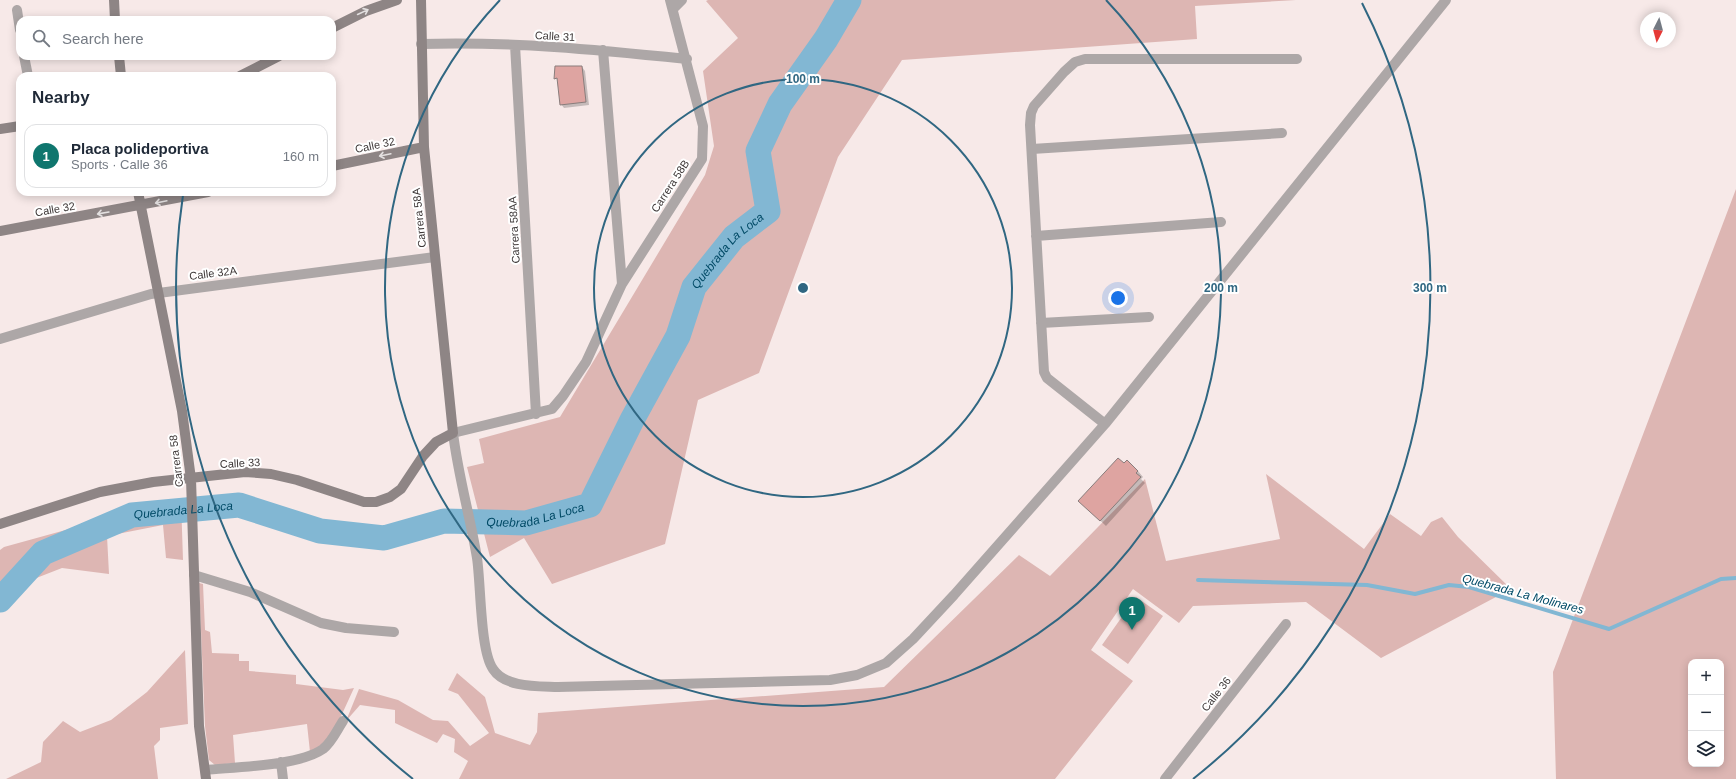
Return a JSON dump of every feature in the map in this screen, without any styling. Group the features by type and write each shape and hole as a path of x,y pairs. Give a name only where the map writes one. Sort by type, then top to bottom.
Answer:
{"street":[{"path":"114,0 116,16"},
{"path":"336,26 366,11 396,0"},
{"name":"Carrera 58A","path":"422,0 421,44 424,147 453,433"},
{"path":"672,5 682,0"},
{"path":"453,433 455,457 477,558 487,654 493,670 504,678 521,685 558,687 830,680 857,675 886,663 913,639 1106,424 1446,0"},
{"name":"Carrera 58B","path":"453,433 552,409 563,396 586,362 622,284 672,203 702,159 703,126 672,5"},
{"path":"17,10 18,16"},
{"name":"Calle 31","path":"421,44 515,45 603,50 687,59"},
{"name":"Carrera 58AA","path":"515,45 536,414"},
{"name":"Carrera 58B","path":"603,50 622,284"},
{"path":"1106,424 1047,378 1044,372 1030,113 1034,106 1075,62 1085,59 1297,60"},
{"path":"25,60 27,72"},
{"path":"119,60 121,72"},
{"path":"248,72 270,60"},
{"path":"0,129 16,127"},
{"path":"1032,149 1282,133"},
{"name":"Calle 32","path":"336,165 424,147"},
{"name":"Carrera 58","path":"139,196 182,411 191,479 193,503 199,726 205,775"},
{"name":"Calle 32","path":"0,231 189,196"},
{"path":"1036,236 1221,222"},
{"name":"Calle 32A","path":"0,339 158,293 435,256"},
{"path":"1041,323 1149,317"},
{"name":"Calle 33","path":"0,524 100,492 153,482 245,472 271,474 297,480 364,502 376,502 390,497 401,489 424,456 436,442 453,433"},
{"path":"194,575 250,592 321,623 346,628 394,632"},
{"name":"Calle 36","path":"1165,779 1286,624"},
{"path":"205,775 281,762 314,754 325,748 343,721"},
{"path":"281,762 283,779"}],"shaded area":[{"path":"1296,0 1195,6 1197,39 902,60 838,157 759,373 698,400 665,544 552,584 524,538 490,557 467,467 484,463 479,439 560,417 705,175 714,146 703,71 738,38 706,1"},
{"path":"1736,189 1736,779 1556,779 1553,672"},
{"path":"1266,474 1364,549 1390,514 1421,536 1431,522 1442,517 1458,537 1511,589 1381,658 1306,602 1193,606 1179,623 1133,589 1091,650 1133,681 1055,779 459,779 468,761 454,752 455,739 443,734 437,743 395,723 395,710 360,705 346,721 359,689 398,700 433,720 448,721 470,746 489,733 458,694 448,690 457,673 485,697 495,733 530,745 537,732 538,713 884,687 1019,555 1050,576 1145,479 1166,561 1280,539"},
{"path":"181,500 183,560 166,558 163,525 107,536 109,574 62,568 21,584 0,607 0,550 4,547 167,502"},
{"path":"199,583 203,584 205,630 210,632 212,653 239,654 239,661 249,661 249,671 296,675 296,684 343,690 354,688 337,725 324,745 310,752 307,724 233,735 235,763 215,765 209,760 205,726"},
{"path":"1136,597 1163,616 1128,664 1102,645"},
{"path":"185,650 188,724 160,728 160,740 154,746 158,779 6,779 41,762 43,742 63,721 80,732 111,720 147,692"}],"building":[{"path":"555,66 582,66 586,102 560,105 557,78 554,79"},
{"path":"1118,458 1124,463 1127,460 1138,471 1136,473 1141,477 1100,521 1078,501"}],"waterway":[{"name":"Quebrada La Loca","path":"0,600 43,553 132,515 239,505 320,531 384,538 444,521 526,523 590,505 632,420 678,336 694,287 734,237 768,211 758,151 780,104 826,39 849,0"},
{"name":"Quebrada La Molinares","path":"1198,580 1367,585 1415,594 1449,585 1469,587 1609,629 1721,579 1736,578"}],"place":[{"name":"Placa polideportiva","path":"1132,630"}]}
